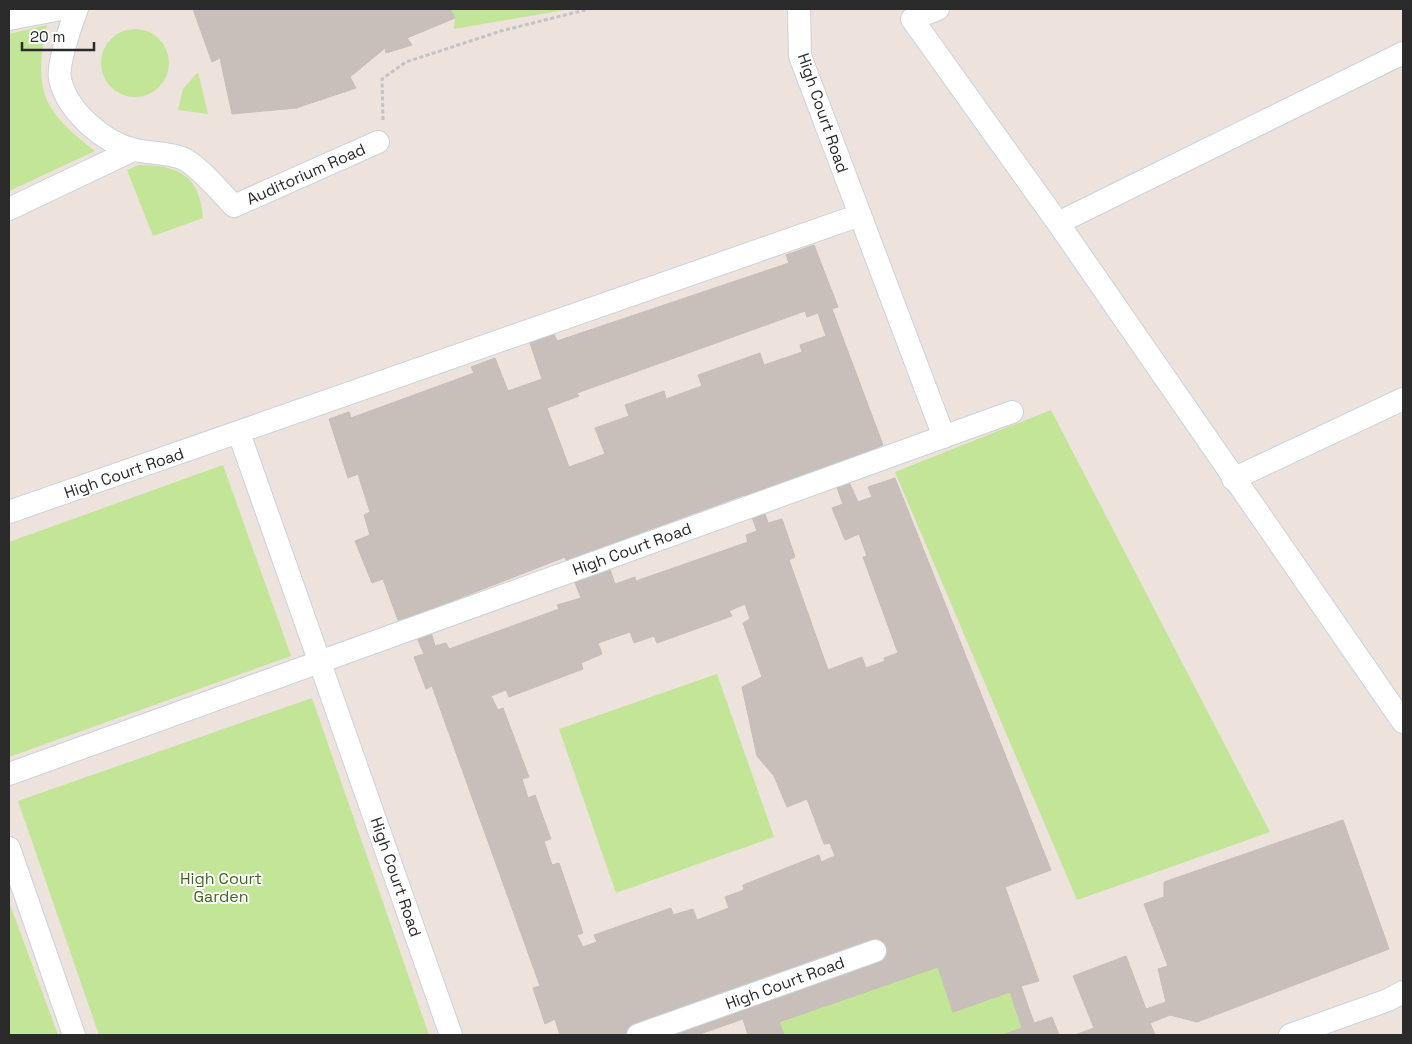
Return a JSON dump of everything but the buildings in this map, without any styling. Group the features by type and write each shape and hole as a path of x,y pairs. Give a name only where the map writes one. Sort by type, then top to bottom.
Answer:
{"street":[{"path":"9,19 61,9"},
{"name":"Auditorium Road","path":"77,9 67,36 60,78 75,111 107,139 133,150 183,158 234,206 378,142"},
{"name":"High Court Road","path":"799,9 800,56 944,437"},
{"path":"938,9 912,19 1058,223 1233,479 1403,722"},
{"path":"1058,223 1403,52"},
{"path":"9,209 133,150"},
{"name":"High Court Road","path":"9,512 860,215"},
{"path":"1233,479 1403,399"},
{"name":"High Court Road","path":"9,774 1012,412"},
{"name":"High Court Road","path":"239,432 451,1035"},
{"path":"9,848 74,1035"},
{"name":"High Court Road","path":"638,1035 875,951"},
{"path":"1290,1035 1388,1000 1403,992"}],"path":[{"path":"378,142 384,115 382,79 406,62 502,31 589,9"}],"green space":[{"path":"450,9 570,9 454,29 455,18"},
{"path":"47,25 41,67 42,83 46,97 53,111 63,123 95,151 9,191 9,34"},
{"path":"135,29 148,32 159,39 166,50 169,63 166,76 159,87 148,94 135,97 122,94 111,87 104,76 101,63 104,50 111,39 122,32"},
{"path":"198,72 208,114 178,110 183,89"},
{"path":"139,165 165,167 185,175 192,182 197,192 203,218 153,236 127,170"},
{"path":"1051,410 1270,832 1077,900 895,472"},
{"path":"223,465 291,656 9,757 9,542"},
{"path":"717,674 774,837 616,893 559,729"},
{"name":"High Court Garden","path":"312,698 429,1035 99,1035 18,801"},
{"path":"9,902 58,1035 9,1035"},
{"path":"938,967 953,1012 1010,992 1022,1028 1002,1035 784,1035 779,1022"}]}
